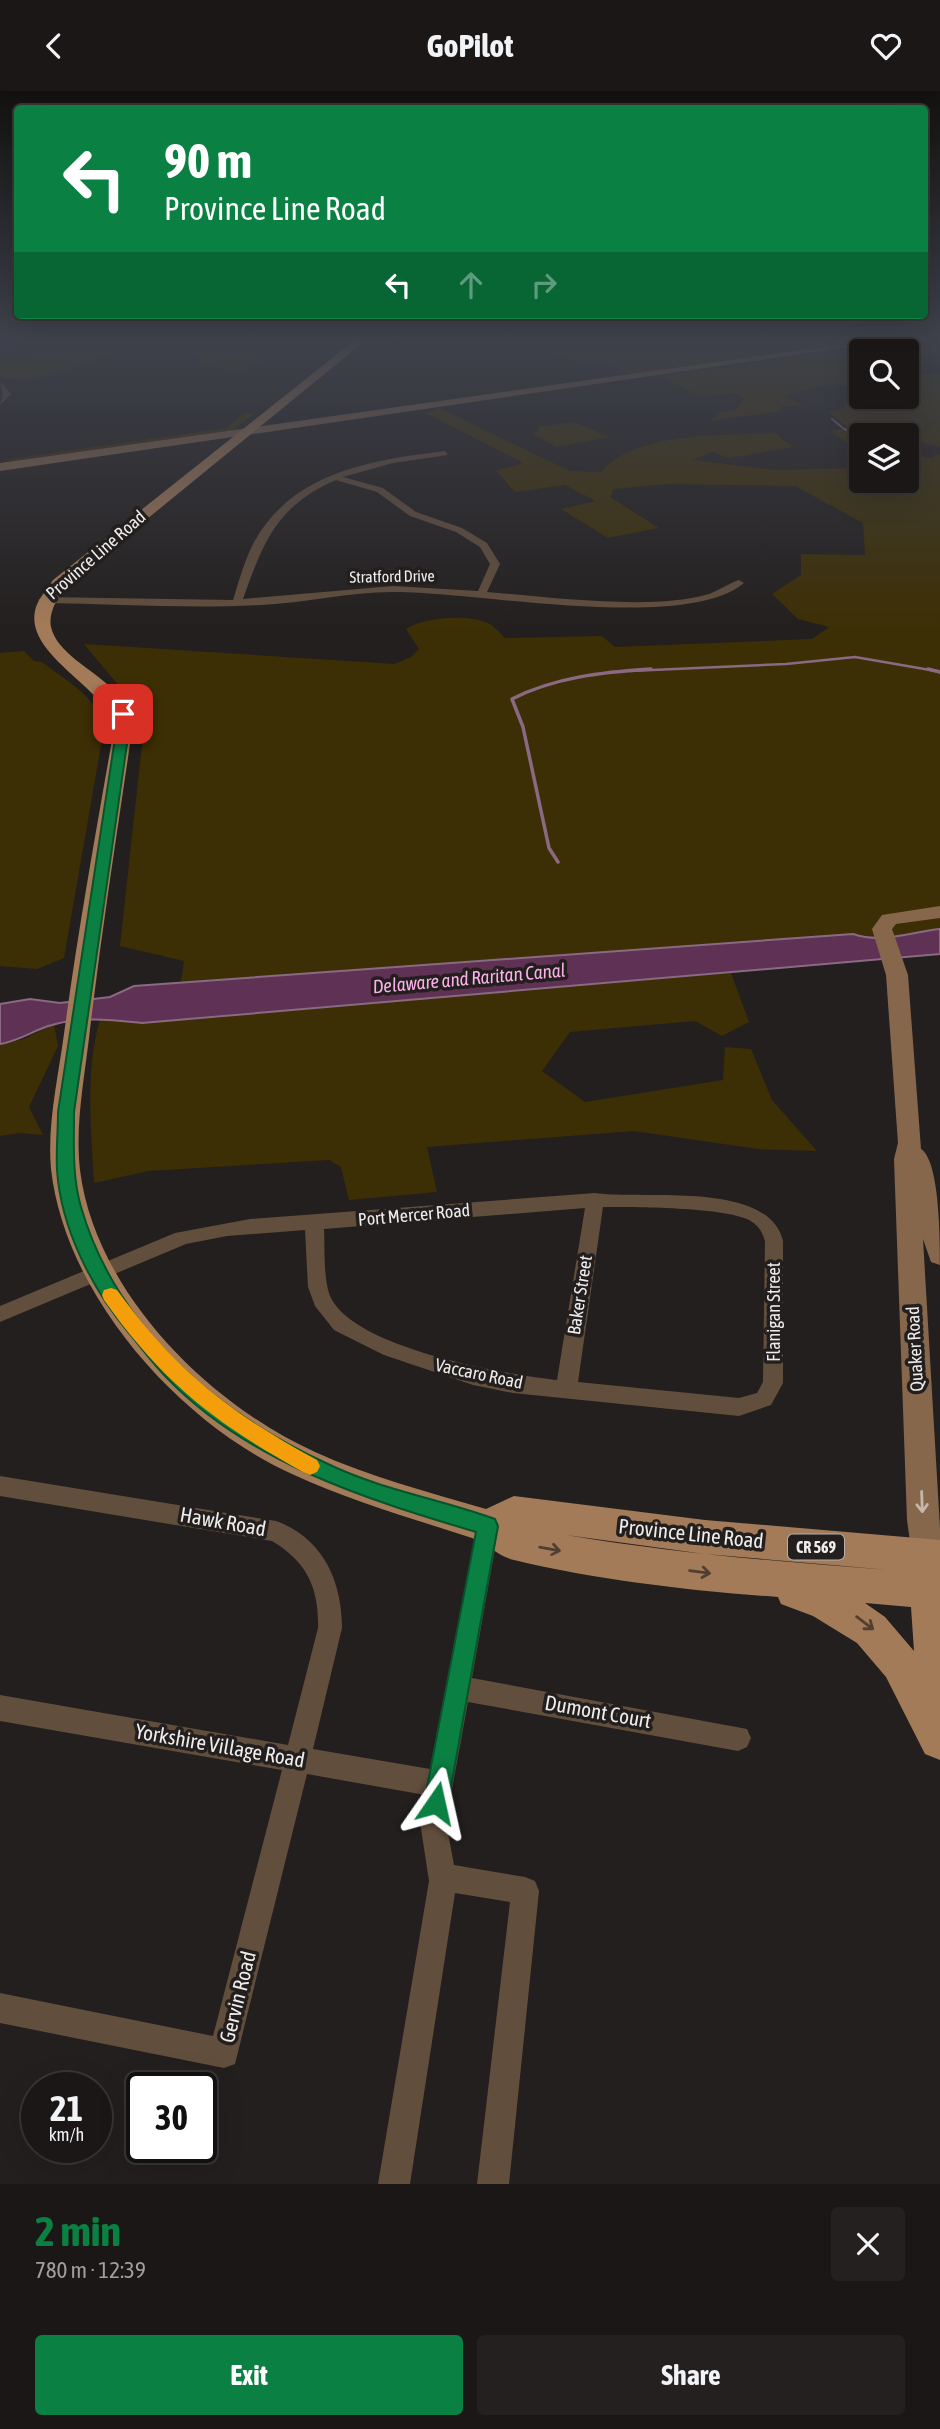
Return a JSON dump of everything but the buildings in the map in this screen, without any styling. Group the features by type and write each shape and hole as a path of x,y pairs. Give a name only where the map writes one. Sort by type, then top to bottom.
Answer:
{"main road":[{"path":"0,467 240,434"},
{"name":"Province Line Road","path":"244,434 59,583 43,600 36,618 43,644 110,698 118,706 124,723 66,1112 66,1172 83,1241 99,1275 143,1340 173,1372 255,1436 343,1480 434,1512 488,1526 512,1543 642,1565 757,1579 934,1574"},
{"name":"Quaker Road","path":"934,1574 906,1173 910,1143 900,1006 892,960 883,935 884,923 890,919 940,912"},
{"name":"Quaker Road","path":"910,1143 917,1157 940,1255"},
{"name":"Province Line Road","path":"488,1526 514,1513 705,1537 934,1574"},
{"path":"934,1574 940,1739"},
{"path":"757,1579 827,1602 868,1624 898,1659 940,1739"}],"street":[{"path":"237,602 258,544 268,527 303,493 332,476 369,465 445,453"},
{"path":"332,476 380,490 414,514 458,530 485,545 495,563 481,594"},
{"name":"Stratford Drive","path":"43,600 237,602 393,589 639,604 705,596 739,583"},
{"name":"Port Mercer Road","path":"0,1314 99,1275 182,1238 201,1233 595,1200 661,1201 738,1210"},
{"name":"Baker Street","path":"566,1390 595,1200"},
{"name":"Flanigan Street","path":"734,1407 769,1403 774,1383 774,1241 767,1214 738,1210"},
{"name":"Vaccaro Road","path":"314,1223 318,1287 330,1314 341,1324 391,1349 427,1363 499,1381 734,1407"},
{"name":"Hawk Road","path":"0,1486 257,1526 276,1531 308,1552 325,1578 332,1608 330,1628 298,1759"},
{"path":"394,2184 442,1877 433,1822 488,1526"},
{"name":"Dumont Court","path":"457,1688 738,1738"},
{"name":"Yorkshire Village Road","path":"0,1708 440,1784"},
{"name":"Gervin Road","path":"0,2008 224,2053 298,1759"},
{"path":"442,1877 525,1891 493,2184"}],"shaded area":[{"path":"187,434 212,434 12,461 3,460"},
{"path":"466,434 492,434 570,471 601,472 616,459 635,449 658,442 706,436 776,434 793,447 729,458 712,452 692,460 776,470 849,468 849,493 919,493 919,457 930,458 940,454 940,929 886,938 853,934 181,982 184,961 120,946 145,717 84,644 394,664 411,657 419,649 406,629 434,619 458,618 488,623 505,638 602,636 615,647 812,639 829,627 798,619 772,594 801,575 801,554 865,555 863,523 795,486 667,484 614,489 610,497 659,528 608,538 561,509 596,501 565,485 515,492 496,471 523,463"},
{"path":"533,434 602,434 610,437 556,447"},
{"path":"834,434 849,434 849,442 846,442"},
{"path":"919,434 940,434 940,447 919,442"},
{"path":"24,651 34,661 42,662 88,698 101,717 104,728 64,958 37,969 0,966 0,653"},
{"path":"731,973 749,1022 722,1036 695,1021 570,1032 542,1071 585,1102 723,1080 725,1047 751,1049 772,1100 817,1151 758,1149 634,1131 427,1147 437,1192 349,1200 341,1167 329,1160 148,1171 94,1183 91,1080 100,1019 142,1023"},
{"path":"54,1024 58,1046 29,1107 43,1135 20,1133 0,1136 0,1044 24,1039"}],"water":[{"name":"Delaware and Raritan Canal","path":"940,929 940,954 142,1023 74,1020 45,1027 0,1044 0,1004 30,999 60,1003 110,997 134,986 853,934 886,938"}],"waterway":[{"path":"630,671 786,664 855,657 936,671"},
{"path":"558,862 549,848 523,727 512,699 562,681 598,674 651,669"},
{"path":"928,669 936,671"},
{"path":"936,671 940,672"}],"slow traffic":[{"path":"111,1295 143,1340 173,1372 255,1436 310,1466"}],"route":[{"path":"123,714 124,723 66,1112 66,1172 72,1206 92,1262 116,1304 143,1340 173,1372 211,1404 255,1436 301,1462 388,1497 488,1526 436,1803"}]}
